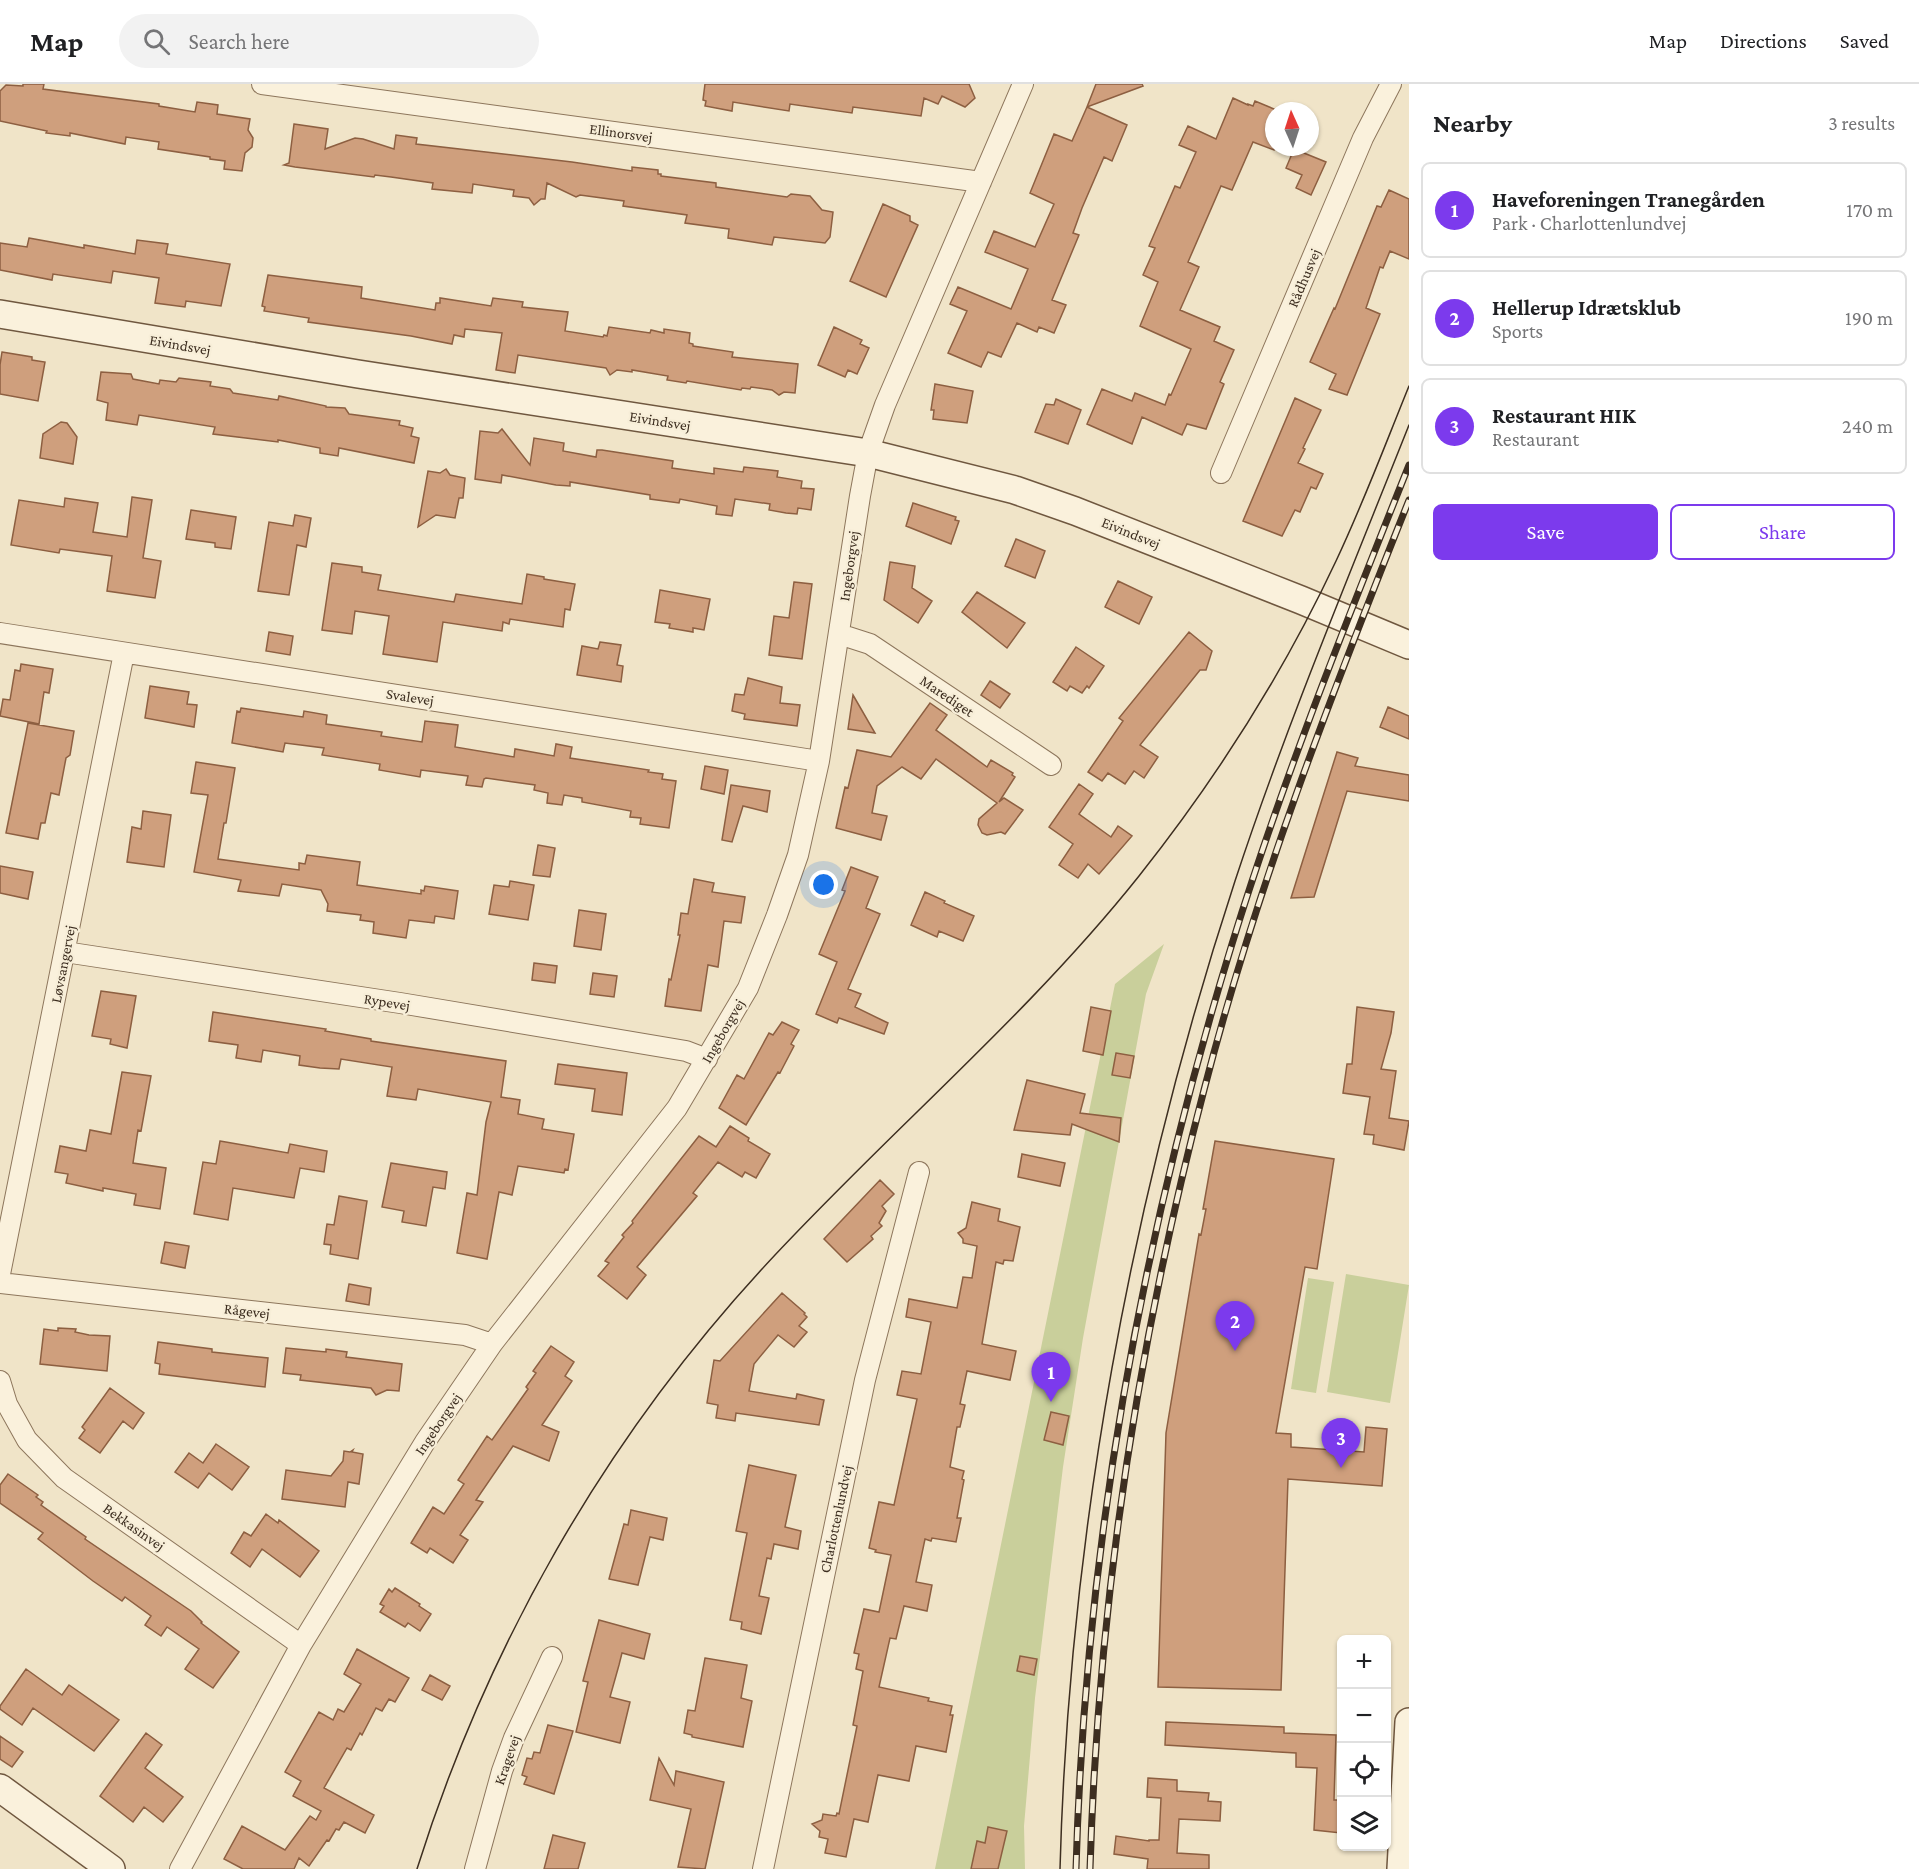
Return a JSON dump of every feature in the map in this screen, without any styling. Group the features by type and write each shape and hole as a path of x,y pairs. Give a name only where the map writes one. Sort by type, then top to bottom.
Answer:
{"street":[{"name":"Ellinorsvej","path":"262,84 981,182"},
{"name":"Ingeborgvej","path":"180,1869 300,1645 401,1480 492,1344 677,1108 748,988 798,855 819,761 868,453 885,405 1023,84"},
{"name":"Rådhusvej","path":"1221,473 1363,138 1391,84"},
{"name":"Eivindsvej","path":"0,314 358,374 868,453 1015,490 1076,511 1409,645"},
{"name":"Svalevej","path":"0,633 819,761"},
{"name":"Marediget","path":"839,634 870,644 1051,765"},
{"name":"Løvsangervej","path":"0,1274 124,653"},
{"name":"Rypevej","path":"65,952 412,1005 686,1051 707,1059"},
{"name":"Charlottenlundvej","path":"763,1869 865,1380 920,1172"},
{"name":"Rågevej","path":"0,1283 465,1335 492,1344"},
{"name":"Bekkasinvej","path":"0,1381 7,1404 27,1440 64,1478 300,1645"},
{"name":"Kragevej","path":"475,1869 502,1771 514,1738 552,1657"},
{"path":"1401,1869 1409,1722"},
{"path":"0,1788 111,1869"}],"green space":[{"path":"1164,944 1146,994 1083,1338 1063,1467 1035,1698 1024,1826 1025,1869 935,1869 1115,984"},
{"path":"1346,1274 1409,1285 1390,1403 1327,1392"},
{"path":"1308,1278 1334,1282 1316,1393 1291,1389"}],"building":[{"path":"23,84 44,84 43,89 159,104 159,106 195,112 197,102 218,105 217,114 250,119 248,130 253,138 252,147 245,153 242,171 224,169 225,161 210,159 210,157 158,149 159,142 126,137 125,144 70,133 70,136 46,133 47,131 0,121 0,91 6,85 23,86"},
{"path":"705,84 969,84 975,98 965,107 942,96 938,104 924,98 921,116 853,107 852,113 790,104 789,111 733,102 732,111 705,106 706,101 703,100"},
{"path":"1096,84 1142,84 1143,86 1087,107"},
{"path":"1233,98 1248,105 1253,106 1255,101 1265,105 1265,147 1253,142 1232,190 1221,186 1188,262 1199,267 1180,310 1220,327 1214,341 1234,350 1220,382 1224,384 1206,429 1187,424 1182,435 1142,417 1132,444 1087,424 1102,389 1132,401 1135,393 1165,405 1169,394 1171,395 1191,349 1140,326 1158,282 1143,275 1155,248 1149,246 1175,186 1180,188 1196,152 1179,145 1188,126 1216,139"},
{"path":"1087,107 1127,125 1112,161 1104,157 1073,233 1079,235 1052,300 1066,305 1054,333 1039,327 1037,332 1017,323 1001,357 988,352 981,367 948,353 967,311 950,304 958,287 1011,309 1028,269 985,252 994,231 1035,247 1054,204 1030,193 1054,134 1072,141"},
{"path":"294,124 328,129 325,149 355,138 394,149 396,135 417,138 416,144 632,171 632,167 658,170 661,176 716,183 716,187 787,197 791,194 810,196 822,210 833,212 830,237 825,243 774,237 772,245 728,238 729,229 685,223 687,215 623,206 624,201 580,195 576,197 547,183 545,199 541,199 534,205 529,198 513,196 514,190 473,184 472,193 432,189 433,183 284,165 289,163"},
{"path":"1291,156 1311,156 1326,162 1311,195 1296,188 1302,175 1286,168"},
{"path":"1389,190 1409,199 1409,259 1390,251 1383,268 1380,267 1366,308 1380,314 1347,395 1329,389 1336,374 1310,362 1335,309 1377,206 1381,207"},
{"path":"883,204 910,216 910,221 918,225 886,297 850,281"},
{"path":"29,238 135,254 137,240 168,244 166,254 230,264 221,306 186,301 185,307 155,303 159,278 113,271 111,283 53,274 52,280 0,270 0,243 27,247"},
{"path":"268,275 362,287 361,298 435,310 436,303 440,303 440,298 491,306 493,298 523,302 522,307 568,312 565,331 603,337 607,336 609,327 650,333 651,330 664,333 664,329 690,333 689,343 693,346 733,352 732,357 798,364 795,393 784,392 779,395 772,390 751,387 741,390 687,381 686,383 667,380 668,376 632,370 632,372 617,370 610,375 606,368 518,355 515,373 496,370 502,333 465,329 464,337 454,335 452,344 308,322 309,318 264,311 265,307 262,306"},
{"path":"834,327 862,340 860,344 869,348 857,374 848,370 845,377 818,365"},
{"path":"2,352 32,357 32,360 45,362 38,401 0,394"},
{"path":"101,372 131,374 133,379 159,384 160,380 176,382 179,378 211,382 210,386 230,389 233,393 278,400 279,396 326,407 345,408 349,414 400,421 399,425 413,428 411,436 419,438 414,463 339,448 338,456 320,453 320,448 278,440 278,442 213,434 215,427 139,415 137,425 106,420 108,403 97,400"},
{"path":"935,384 973,391 967,423 933,419 934,410 931,410"},
{"path":"1295,398 1321,410 1298,463 1323,474 1316,489 1311,487 1300,512 1295,510 1282,536 1243,521"},
{"path":"1056,399 1081,410 1068,444 1035,432 1046,404 1054,405"},
{"path":"61,422 67,423 77,437 73,464 40,458 43,434"},
{"path":"502,429 530,465 534,438 564,443 563,451 596,457 597,450 602,450 673,461 672,468 714,474 714,468 743,472 744,467 778,471 777,477 802,481 801,488 814,489 811,510 798,508 797,514 786,513 769,510 770,504 735,499 732,516 716,514 717,506 680,499 679,503 650,499 650,495 570,482 570,486 556,485 502,475 501,483 475,479 480,431 498,433"},
{"path":"446,469 450,475 465,478 463,498 459,498 455,518 436,515 418,527 428,471 440,473"},
{"path":"132,497 152,500 143,558 161,561 155,598 107,591 112,556 60,549 59,553 11,545 19,500 64,507 65,498 98,503 93,532 127,537"},
{"path":"913,503 956,517 955,520 959,521 951,544 906,526"},
{"path":"191,510 236,517 231,549 215,547 215,543 186,539"},
{"path":"295,515 311,518 306,547 297,545 289,595 258,591 269,522 293,526"},
{"path":"1016,539 1045,551 1035,578 1005,566"},
{"path":"890,562 915,566 912,588 932,601 918,623 884,600"},
{"path":"332,563 362,567 362,572 381,575 378,590 454,602 456,594 522,604 527,574 575,584 570,610 565,609 563,627 510,619 509,624 503,622 502,631 443,622 437,662 383,654 389,616 355,611 352,634 322,630"},
{"path":"1118,581 1152,597 1139,624 1105,607"},
{"path":"794,582 812,584 802,659 769,655 774,616 789,618"},
{"path":"660,590 710,599 704,630 693,628 693,632 669,628 670,624 655,622"},
{"path":"977,592 1025,623 1007,648 962,612"},
{"path":"269,632 293,636 290,655 266,651"},
{"path":"1189,632 1212,651 1206,670 1200,670 1140,745 1158,757 1144,778 1134,771 1125,784 1108,773 1102,781 1088,772 1123,721 1119,718"},
{"path":"600,642 621,645 617,665 623,666 621,682 577,675 582,646 598,649"},
{"path":"1076,647 1104,666 1089,688 1087,686 1082,693 1070,686 1067,691 1053,682"},
{"path":"21,664 53,669 49,693 44,692 39,724 0,716 3,699 10,700 15,670 20,671"},
{"path":"748,678 782,687 780,703 800,705 797,726 744,719 745,714 732,711 735,694 744,695"},
{"path":"990,681 1010,694 1000,708 981,695"},
{"path":"150,686 189,692 187,704 197,705 194,727 145,718"},
{"path":"853,695 875,733 848,729"},
{"path":"930,703 947,715 936,730 987,767 991,760 1013,773 1015,777 999,802 1004,798 1023,810 1005,834 1001,832 987,835 982,833 978,825 979,819 997,803 936,759 921,779 902,767 877,786 872,813 887,816 881,840 836,828 845,787 848,788 857,750 891,757"},
{"path":"1388,707 1409,716 1409,739 1380,727"},
{"path":"241,708 303,717 304,711 327,715 326,724 382,732 381,736 422,742 425,721 458,725 455,747 514,757 515,749 554,756 556,744 572,747 570,758 649,770 648,772 663,774 662,779 676,781 669,828 640,824 641,818 630,817 631,811 582,802 582,798 564,795 562,805 547,803 548,793 534,790 535,785 486,778 482,787 466,785 468,776 421,770 420,777 379,770 380,764 322,755 324,748 285,743 283,752 232,743 237,711 240,712"},
{"path":"28,723 74,731 59,795 51,793 45,823 41,823 38,839 6,833"},
{"path":"1337,752 1358,758 1355,766 1409,775 1409,801 1347,791 1314,897 1291,898"},
{"path":"196,762 235,768 218,859 299,870 299,863 305,864 307,855 360,862 357,885 421,894 425,886 458,891 454,919 435,916 434,923 409,920 406,938 373,933 374,922 360,920 361,915 327,911 328,904 321,890 282,884 279,896 238,891 241,880 194,872 208,795 191,793"},
{"path":"705,766 728,770 724,794 701,789"},
{"path":"1079,784 1093,794 1079,814 1111,837 1118,826 1132,836 1099,874 1088,864 1078,878 1059,865 1073,844 1049,827"},
{"path":"731,785 770,791 767,812 743,806 732,842 722,840"},
{"path":"143,811 171,815 164,867 127,862 132,827 141,829"},
{"path":"538,845 555,848 550,877 533,875"},
{"path":"0,866 33,872 28,899 0,893"},
{"path":"851,867 878,877 866,908 880,914 848,989 861,994 855,1007 888,1023 884,1034 839,1018 837,1023 816,1014 837,962 819,954 845,891 842,890"},
{"path":"694,879 714,883 712,892 745,897 741,923 724,921 718,967 708,965 701,1011 665,1006 680,935 678,935 681,913 688,914"},
{"path":"510,881 534,885 528,920 489,914 494,885 509,887"},
{"path":"925,892 974,916 963,941 939,931 937,937 911,925"},
{"path":"579,910 606,914 601,950 574,946"},
{"path":"534,963 557,966 555,983 532,980"},
{"path":"593,973 617,976 614,997 590,994"},
{"path":"101,991 136,996 127,1048 110,1044 111,1039 92,1036"},
{"path":"1091,1007 1111,1011 1103,1055 1083,1051"},
{"path":"1357,1007 1394,1012 1381,1069 1396,1071 1389,1118 1409,1121 1404,1150 1373,1144 1374,1135 1364,1134 1370,1097 1343,1093 1347,1064 1352,1064"},
{"path":"213,1012 326,1029 325,1031 371,1039 371,1041 506,1061 501,1097 520,1100 518,1114 544,1119 542,1129 574,1134 568,1170 565,1169 564,1173 518,1166 512,1195 499,1192 487,1259 457,1253 467,1193 477,1195 486,1122 491,1102 418,1089 416,1100 387,1096 392,1067 341,1059 339,1069 320,1068 299,1065 300,1056 263,1050 261,1062 236,1058 238,1045 209,1041"},
{"path":"782,1022 799,1030 791,1044 794,1046 780,1073 778,1072 746,1125 719,1108 737,1075 744,1079 769,1033 773,1035"},
{"path":"1116,1053 1134,1056 1130,1078 1112,1075"},
{"path":"558,1064 627,1073 622,1115 592,1111 595,1089 555,1084"},
{"path":"122,1072 151,1076 133,1163 166,1168 160,1209 134,1205 136,1194 103,1188 103,1191 66,1183 68,1174 55,1172 60,1146 86,1151 90,1130 111,1134"},
{"path":"1027,1080 1085,1094 1080,1113 1121,1118 1119,1142 1072,1124 1070,1135 1014,1130"},
{"path":"730,1126 749,1138 748,1141 770,1154 756,1178 745,1172 742,1177 718,1162 693,1193 697,1196 637,1267 646,1275 627,1299 598,1276 609,1263 605,1261 624,1237 622,1235 633,1223 632,1221 699,1136 716,1147"},
{"path":"220,1141 288,1153 290,1144 327,1151 324,1172 300,1168 294,1198 233,1188 228,1220 194,1214 203,1162 216,1164"},
{"path":"1215,1141 1334,1159 1317,1269 1305,1267 1276,1433 1291,1434 1291,1447 1364,1452 1366,1427 1387,1429 1382,1486 1288,1479 1281,1690 1158,1687 1166,1433 1199,1234 1201,1235 1206,1209 1203,1209"},
{"path":"1022,1154 1065,1163 1060,1186 1018,1177"},
{"path":"391,1163 447,1172 445,1189 433,1187 426,1226 402,1222 404,1211 382,1207"},
{"path":"880,1180 894,1194 882,1206 886,1211 879,1223 882,1226 871,1236 873,1239 847,1262 824,1239"},
{"path":"339,1196 367,1201 358,1259 330,1254 331,1245 324,1244 327,1224 334,1225"},
{"path":"972,1202 1000,1209 998,1221 1020,1227 1013,1261 1004,1260 1003,1264 996,1262 982,1344 1016,1351 1010,1380 967,1371 960,1404 965,1405 960,1427 957,1427 950,1467 964,1471 957,1518 961,1518 956,1542 925,1539 916,1582 932,1585 927,1611 904,1606 896,1639 890,1638 879,1687 929,1698 928,1701 952,1706 950,1715 953,1715 946,1752 916,1746 909,1781 878,1775 868,1822 854,1819 846,1857 825,1853 828,1839 819,1837 820,1831 812,1824 822,1820 823,1814 836,1816 837,1813 839,1814 857,1726 853,1725 863,1671 856,1669 859,1654 854,1653 864,1609 879,1612 891,1555 875,1552 876,1550 869,1548 879,1502 894,1505 917,1399 897,1395 902,1371 921,1374 931,1322 906,1317 909,1299 957,1308 963,1277 972,1278 977,1246 963,1243 958,1233 966,1228"},
{"path":"165,1242 189,1246 185,1268 161,1263"},
{"path":"349,1284 371,1288 369,1305 346,1301"},
{"path":"782,1293 805,1313 807,1317 799,1326 807,1332 794,1347 778,1335 754,1364 749,1391 796,1399 797,1394 824,1400 819,1425 736,1413 735,1421 716,1418 718,1405 707,1403 714,1360 720,1361"},
{"path":"58,1328 76,1329 75,1332 89,1335 110,1336 107,1371 40,1364 44,1329 58,1331"},
{"path":"158,1342 212,1349 212,1352 268,1358 265,1387 159,1374 160,1364 155,1363"},
{"path":"551,1346 574,1362 565,1376 572,1381 542,1425 559,1432 549,1461 513,1446 476,1500 483,1502 460,1535 468,1540 453,1563 430,1548 427,1553 411,1543 433,1507 444,1514 464,1484 458,1480 487,1436 492,1440 528,1389 526,1387 536,1373 533,1371"},
{"path":"286,1348 326,1352 326,1349 347,1352 346,1357 402,1364 399,1391 387,1390 376,1395 371,1388 300,1380 301,1375 283,1373"},
{"path":"110,1388 144,1413 133,1429 123,1421 100,1453 79,1438 85,1430 82,1427"},
{"path":"1051,1412 1069,1416 1063,1445 1044,1440"},
{"path":"216,1444 249,1467 232,1490 209,1473 198,1488 175,1472 189,1453 203,1463"},
{"path":"353,1450 352,1452 363,1454 359,1484 348,1482 345,1507 282,1499 286,1470 331,1476 343,1461 344,1451"},
{"path":"749,1465 796,1475 785,1527 801,1531 798,1549 774,1544 771,1559 767,1558 759,1596 769,1598 761,1634 741,1629 742,1622 730,1620 747,1533 736,1531"},
{"path":"8,1474 38,1495 36,1497 43,1502 41,1505 86,1537 85,1539 191,1611 201,1623 239,1652 213,1688 185,1669 199,1649 167,1627 161,1636 145,1625 151,1616 125,1597 122,1601 93,1581 38,1539 43,1533 0,1503 0,1485"},
{"path":"631,1510 667,1518 663,1540 650,1537 638,1585 609,1579 624,1524 628,1525"},
{"path":"266,1514 278,1523 279,1520 319,1551 300,1577 262,1549 250,1567 231,1553 244,1532 251,1536"},
{"path":"395,1588 431,1614 420,1631 408,1623 405,1627 380,1612 384,1606 380,1604 389,1589 392,1592"},
{"path":"599,1620 650,1634 644,1659 622,1653 610,1697 630,1702 620,1743 576,1732 588,1682 583,1681"},
{"path":"357,1649 409,1678 395,1702 389,1699 382,1711 376,1708 362,1735 360,1733 351,1750 347,1748 324,1788 374,1815 365,1833 344,1822 339,1830 336,1829 329,1841 327,1840 309,1866 299,1858 294,1869 243,1869 224,1859 242,1826 285,1850 310,1816 316,1820 321,1811 293,1796 301,1781 285,1772 319,1712 333,1720 338,1709 344,1712 361,1684 344,1674"},
{"path":"1020,1656 1037,1659 1034,1675 1017,1671"},
{"path":"705,1658 747,1665 741,1698 752,1701 743,1747 692,1737 684,1733 688,1710 695,1711"},
{"path":"26,1669 62,1695 69,1685 119,1720 94,1751 33,1708 22,1725 0,1709"},
{"path":"430,1675 450,1686 442,1700 422,1690"},
{"path":"1166,1722 1284,1727 1284,1733 1336,1735 1334,1800 1337,1800 1337,1833 1314,1830 1317,1768 1296,1767 1296,1753 1165,1745"},
{"path":"548,1725 573,1731 554,1794 524,1784 527,1777 522,1775 527,1758 532,1759 534,1752 540,1753"},
{"path":"146,1733 162,1745 145,1768 183,1797 163,1822 144,1807 133,1822 100,1796"},
{"path":"0,1736 23,1752 12,1767 0,1759"},
{"path":"659,1758 674,1785 676,1771 724,1782 705,1869 678,1867 691,1809 650,1800"},
{"path":"1148,1778 1177,1780 1177,1791 1209,1793 1208,1801 1221,1802 1220,1821 1179,1819 1177,1853 1209,1855 1209,1869 1147,1869 1148,1859 1114,1854 1116,1836 1149,1841 1159,1840 1161,1798 1147,1797"},
{"path":"988,1827 1007,1831 998,1869 971,1869 977,1841 985,1843"},
{"path":"553,1835 585,1843 578,1869 544,1869"}],"tram line":[{"path":"417,1869 445,1786 478,1705 515,1627 556,1550 602,1476 651,1404 705,1335 762,1269 1050,978 1139,876 1195,802 1247,724 1294,644 1346,540 1409,386"},
{"path":"1060,1869 1066,1744 1077,1618 1092,1493 1112,1369 1136,1245 1165,1122 1198,1001 1255,823 1319,652 1409,425"}],"railway":[{"path":"1076,1869 1091,1634 1105,1517 1123,1401 1170,1171 1199,1057 1251,883 1316,703 1409,465"},
{"path":"1090,1869 1094,1770 1112,1574 1141,1379 1180,1186 1225,1015 1271,865 1324,718 1409,500"}],"place":[{"name":"Hellerup Idrætsklub","path":"1235,1351"},
{"name":"Haveforeningen Tranegården","path":"1051,1402"},
{"name":"Restaurant HIK","path":"1341,1468"}]}
